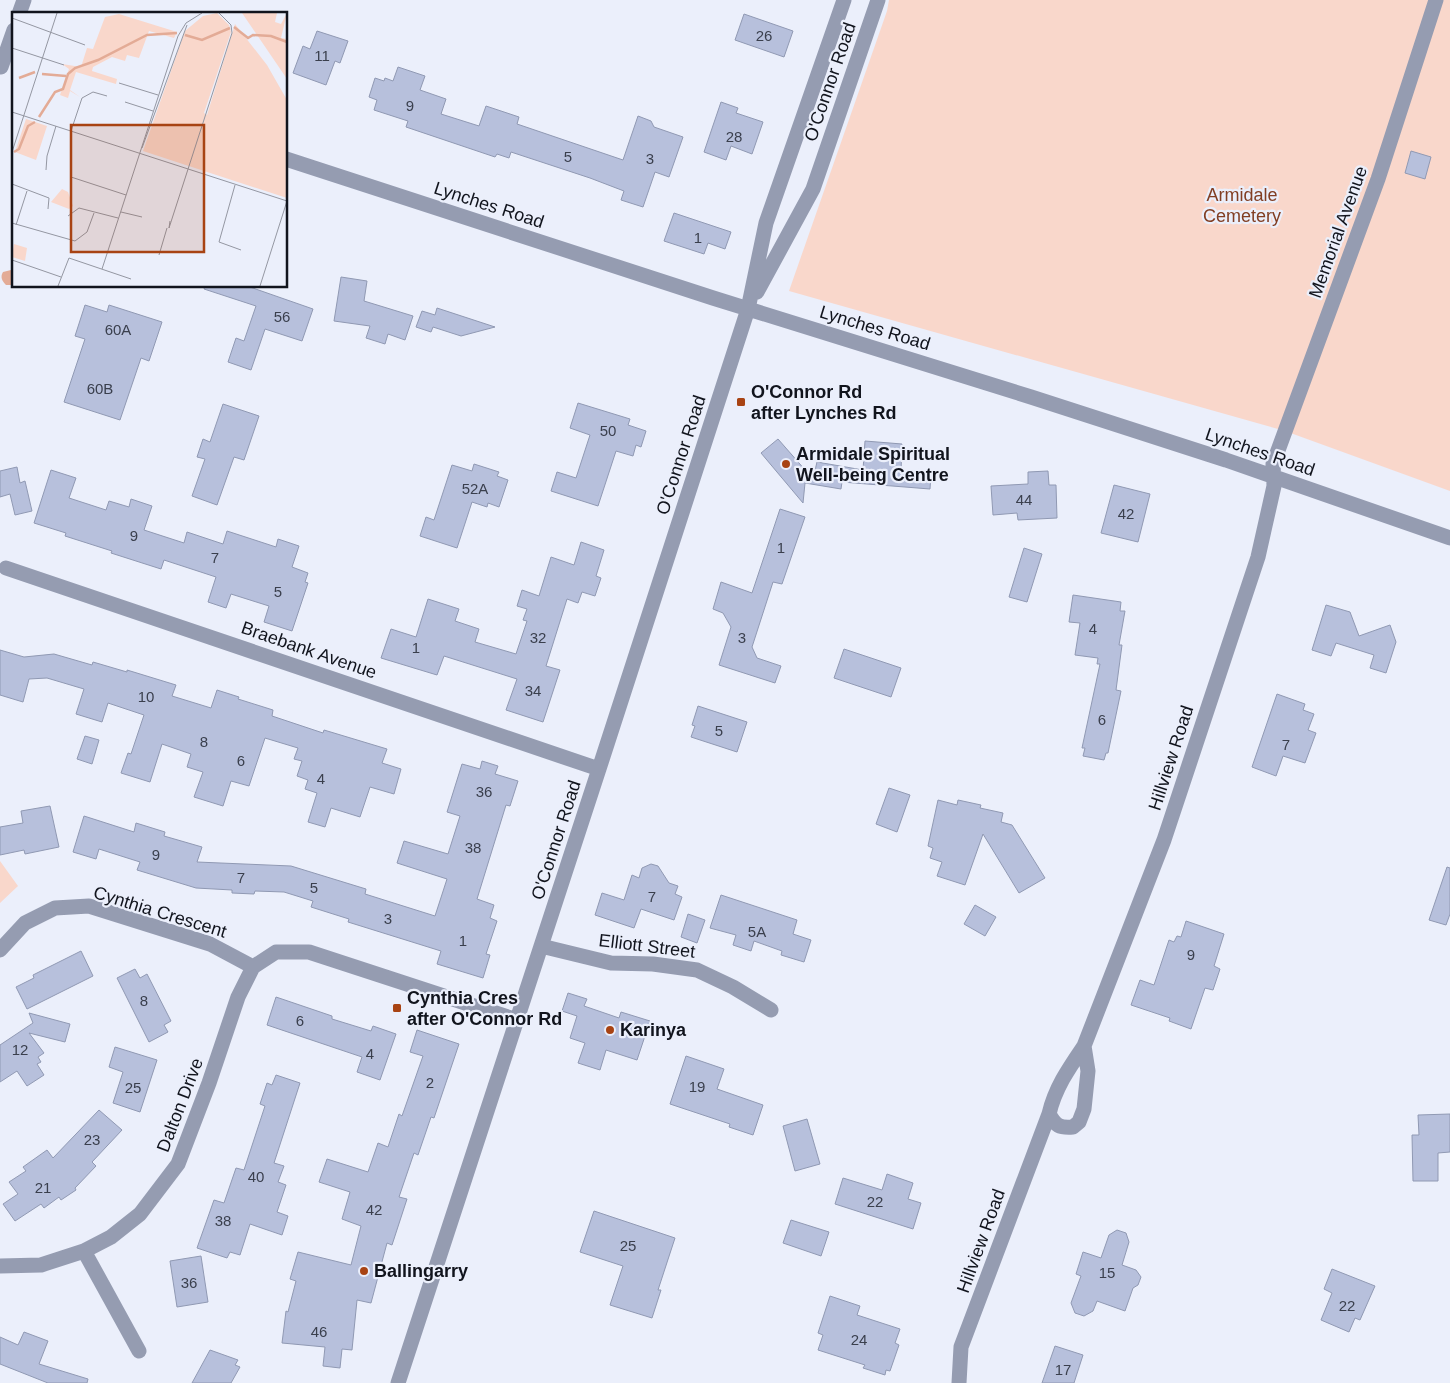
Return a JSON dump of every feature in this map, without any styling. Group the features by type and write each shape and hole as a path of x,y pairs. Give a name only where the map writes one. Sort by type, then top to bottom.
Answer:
{"street":[{"path":"20,12 24,0"},
{"name":"O'Connor Road","path":"398,1383 748,308 766,223 844,0"},
{"name":"O'Connor Road","path":"748,308 813,189 878,0"},
{"name":"Memorial Avenue","path":"1274,476 1273,464 1378,179 1436,0"},
{"path":"5,68 12,38"},
{"name":"Lynches Road","path":"288,160 1274,476 1450,538"},
{"name":"Hillview Road","path":"959,1383 962,1347 1049,1114 1052,1100 1066,1072 1084,1046 1164,840 1258,557 1274,486 1274,476"},
{"name":"Braebank Avenue","path":"6,568 599,769"},
{"name":"Cynthia Crescent","path":"0,950 26,923 55,908 89,906 210,944 253,967"},
{"name":"Elliott Street","path":"541,946 611,963 653,964 697,970 734,987 771,1010"},
{"path":"253,967 276,952 309,952 517,1020"},
{"name":"Dalton Drive","path":"0,1266 41,1265 84,1251 111,1237 140,1214 178,1164 209,1083 238,997 253,967"},
{"path":"1049,1114 1055,1124 1064,1128 1073,1127 1079,1122 1084,1108 1088,1071 1084,1046"},
{"path":"84,1251 139,1351"}],"green space":[{"name":"Armidale Cemetery","path":"889,0 1450,0 1450,491 1285,431 789,291 887,11"},
{"path":"0,861 18,886 0,903"}],"shaded area":[{"path":"12,270 12,285 6,285 3,282 3,272"}],"building":[{"path":"744,14 793,31 784,57 735,40"},
{"path":"317,31 348,41 340,63 335,61 326,85 293,73 303,46 310,49"},
{"path":"398,67 425,76 420,90 446,99 441,114 479,126 486,106 519,117 517,124 623,160 638,116 651,121 654,127 683,137 669,177 655,172 643,207 621,200 624,191 590,178 511,152 509,158 497,154 495,157 406,127 408,121 374,110 377,100 369,97 375,78 384,81 385,78 393,81"},
{"path":"721,102 738,108 736,113 763,122 752,154 731,146 726,160 704,152"},
{"path":"1411,151 1431,157 1425,179 1405,173"},
{"path":"674,213 731,232 725,249 708,243 704,254 664,241"},
{"path":"341,277 367,281 364,301 413,316 405,340 388,334 385,344 366,338 370,326 334,321"},
{"path":"253,288 313,309 302,341 265,329 251,370 228,362 236,338 244,341 256,306 204,289"},
{"path":"85,305 107,312 109,305 162,322 149,361 141,358 120,420 64,402 85,339 75,336"},
{"path":"437,308 495,327 461,336 433,327 431,332 416,327 422,311 435,315"},
{"path":"578,403 630,419 628,425 646,431 641,447 636,445 633,456 616,451 598,506 551,491 557,472 576,478 590,435 570,428"},
{"path":"223,404 259,416 244,460 234,457 217,505 192,496 205,459 197,457 203,439 210,442"},
{"path":"778,439 813,479 817,462 863,470 865,441 902,444 901,471 931,473 930,489 842,482 841,489 805,483 803,503 761,453"},
{"path":"474,464 499,472 497,476 508,480 499,507 488,503 487,507 472,502 457,548 420,536 426,517 434,520 452,465 472,471"},
{"path":"17,467 20,483 25,481 32,511 15,515 10,494 0,497 0,471"},
{"path":"51,470 76,478 69,498 106,510 109,501 129,507 131,499 152,506 144,530 184,543 187,532 223,544 227,531 276,547 278,539 299,546 292,567 308,573 305,582 308,583 292,631 264,622 269,606 231,594 226,608 208,602 216,577 164,560 161,569 111,553 112,551 65,536 66,533 34,523"},
{"path":"1048,471 1049,485 1056,485 1057,518 1018,520 1017,513 993,515 991,486 1028,484 1028,472"},
{"path":"1114,485 1150,494 1138,542 1101,533"},
{"path":"780,509 805,517 782,584 773,582 752,647 757,658 781,666 775,683 719,665 731,627 723,613 713,609 721,582 752,593"},
{"path":"581,542 604,550 596,576 601,578 595,596 582,592 578,603 567,599 546,666 560,670 543,722 506,710 517,679 444,656 437,675 381,658 391,629 416,637 428,599 459,609 455,621 479,629 475,642 516,654 527,621 523,620 527,609 517,606 522,590 539,596 551,557 574,565"},
{"path":"1024,548 1042,554 1027,602 1009,597"},
{"path":"1073,595 1121,602 1120,611 1125,611 1119,645 1122,645 1116,690 1121,691 1108,753 1106,753 1104,760 1083,756 1085,748 1082,748 1100,664 1097,664 1098,658 1075,655 1080,623 1069,622"},
{"path":"1326,605 1350,612 1359,636 1390,625 1396,642 1386,673 1370,668 1374,655 1336,643 1331,656 1312,650"},
{"path":"844,649 901,668 891,697 834,678"},
{"path":"0,650 24,657 54,654 92,665 93,662 127,672 127,670 176,685 172,696 211,708 217,690 273,710 272,716 323,733 324,730 387,749 382,763 401,769 394,794 370,787 360,817 331,808 325,827 308,822 317,793 305,789 308,780 297,776 302,761 294,759 298,748 265,738 249,786 231,781 223,806 194,797 203,772 187,767 191,754 162,744 150,782 121,773 128,753 131,754 144,715 108,703 102,722 76,714 84,689 47,678 29,679 23,702 0,695"},
{"path":"1277,694 1305,704 1303,710 1314,714 1308,730 1316,733 1305,763 1283,756 1276,776 1252,767"},
{"path":"698,706 747,722 737,752 691,737 695,726 692,725"},
{"path":"85,736 99,740 92,764 77,759"},
{"path":"482,761 498,766 495,774 518,781 510,806 506,805 477,899 494,905 490,918 497,921 486,954 490,955 483,978 437,964 441,951 348,922 349,919 311,907 313,901 284,892 255,891 254,894 232,893 232,890 196,888 137,870 140,862 99,849 96,859 73,852 84,816 134,832 136,823 165,832 164,836 202,847 197,862 291,866 366,889 365,894 435,916 447,879 397,863 404,841 448,854 460,816 447,812 462,764 480,769"},
{"path":"889,788 910,795 897,832 876,824"},
{"path":"938,800 957,805 958,800 981,805 980,808 1003,813 1001,822 1012,825 1045,878 1019,893 983,834 965,885 937,876 942,862 930,858 933,848 928,846"},
{"path":"50,806 59,847 25,854 24,850 0,855 0,827 23,823 21,811"},
{"path":"651,864 658,866 669,883 678,886 675,894 682,897 674,920 641,909 634,928 595,915 602,893 624,900 632,875 639,878 642,868"},
{"path":"1447,867 1450,868 1450,914 1446,925 1429,920"},
{"path":"721,895 797,920 793,934 811,940 804,962 781,955 782,951 754,941 751,951 733,945 736,935 710,928"},
{"path":"975,905 996,917 985,936 964,924"},
{"path":"688,914 705,920 697,943 681,937"},
{"path":"1186,921 1224,934 1214,966 1220,969 1213,990 1205,988 1191,1029 1169,1021 1170,1018 1131,1005 1140,980 1154,985 1169,940 1174,942 1177,936 1181,937"},
{"path":"81,951 93,976 27,1009 16,987 34,978 33,975"},
{"path":"135,969 140,978 147,974 171,1021 164,1025 168,1032 149,1042 117,978"},
{"name":"Karinya","path":"568,993 587,999 584,1006 619,1018 621,1012 650,1021 637,1060 606,1050 600,1070 578,1063 585,1043 570,1038 577,1016 562,1011"},
{"path":"276,997 332,1016 332,1019 371,1031 373,1026 396,1034 380,1080 357,1072 362,1057 267,1025"},
{"path":"29,1013 70,1024 65,1042 29,1033 44,1053 38,1057 41,1062 37,1064 44,1075 27,1086 17,1071 0,1082 0,1045 33,1023"},
{"path":"417,1030 459,1044 434,1118 431,1117 418,1155 414,1153 399,1197 407,1199 392,1245 387,1243 371,1303 357,1300 352,1350 342,1349 340,1368 323,1366 325,1347 282,1343 286,1311 288,1312 296,1281 290,1279 298,1252 351,1265 361,1226 342,1219 350,1192 319,1182 327,1159 368,1172 378,1143 388,1147 399,1114 402,1116 423,1056 410,1052"},
{"path":"115,1047 157,1060 140,1112 113,1103 123,1072 109,1067"},
{"path":"686,1056 724,1069 717,1089 763,1105 753,1135 729,1127 730,1124 670,1104"},
{"path":"276,1075 300,1083 274,1163 284,1166 278,1182 286,1185 277,1212 288,1216 282,1235 250,1224 240,1255 230,1252 227,1258 197,1248 214,1200 224,1203 236,1168 244,1170 265,1106 260,1104 267,1083 272,1085"},
{"path":"99,1110 122,1130 92,1162 96,1166 75,1188 76,1190 61,1200 59,1197 44,1208 41,1204 15,1221 3,1204 18,1194 9,1182 26,1171 23,1167 47,1150 53,1158"},
{"path":"1450,1114 1450,1152 1438,1153 1438,1181 1413,1181 1412,1135 1419,1135 1418,1115"},
{"path":"807,1119 820,1164 795,1171 783,1126"},
{"path":"887,1174 913,1183 908,1199 921,1203 913,1229 835,1204 843,1178 882,1190"},
{"path":"594,1211 675,1238 658,1290 661,1290 652,1318 610,1305 623,1266 580,1252"},
{"path":"791,1220 829,1232 821,1256 783,1243"},
{"path":"1117,1230 1126,1233 1129,1242 1122,1265 1136,1270 1141,1277 1138,1285 1133,1288 1125,1311 1097,1301 1093,1311 1084,1316 1075,1313 1071,1303 1081,1276 1076,1274 1083,1252 1101,1258 1109,1235"},
{"path":"201,1256 208,1302 177,1307 170,1261"},
{"path":"1332,1269 1375,1286 1360,1320 1355,1318 1349,1332 1321,1320 1332,1293 1324,1289"},
{"path":"830,1296 860,1306 857,1315 900,1329 895,1343 899,1345 890,1371 886,1370 885,1375 863,1368 865,1365 818,1350 823,1335 818,1333"},
{"path":"24,1332 48,1341 39,1364 88,1379 87,1383 48,1383 0,1364 0,1337 18,1345"},
{"path":"1055,1346 1083,1355 1074,1383 1042,1383"},
{"path":"210,1350 238,1360 235,1365 240,1367 231,1383 192,1383"}],"place":[{"name":"O'Connor Rd after Lynches Rd","path":"741,402"},
{"name":"Armidale Spiritual Well-being Centre","path":"786,464"},
{"name":"Cynthia Cres after O'Connor Rd","path":"397,1008"},
{"name":"Karinya","path":"610,1030"},
{"name":"Ballingarry","path":"364,1271"}]}
